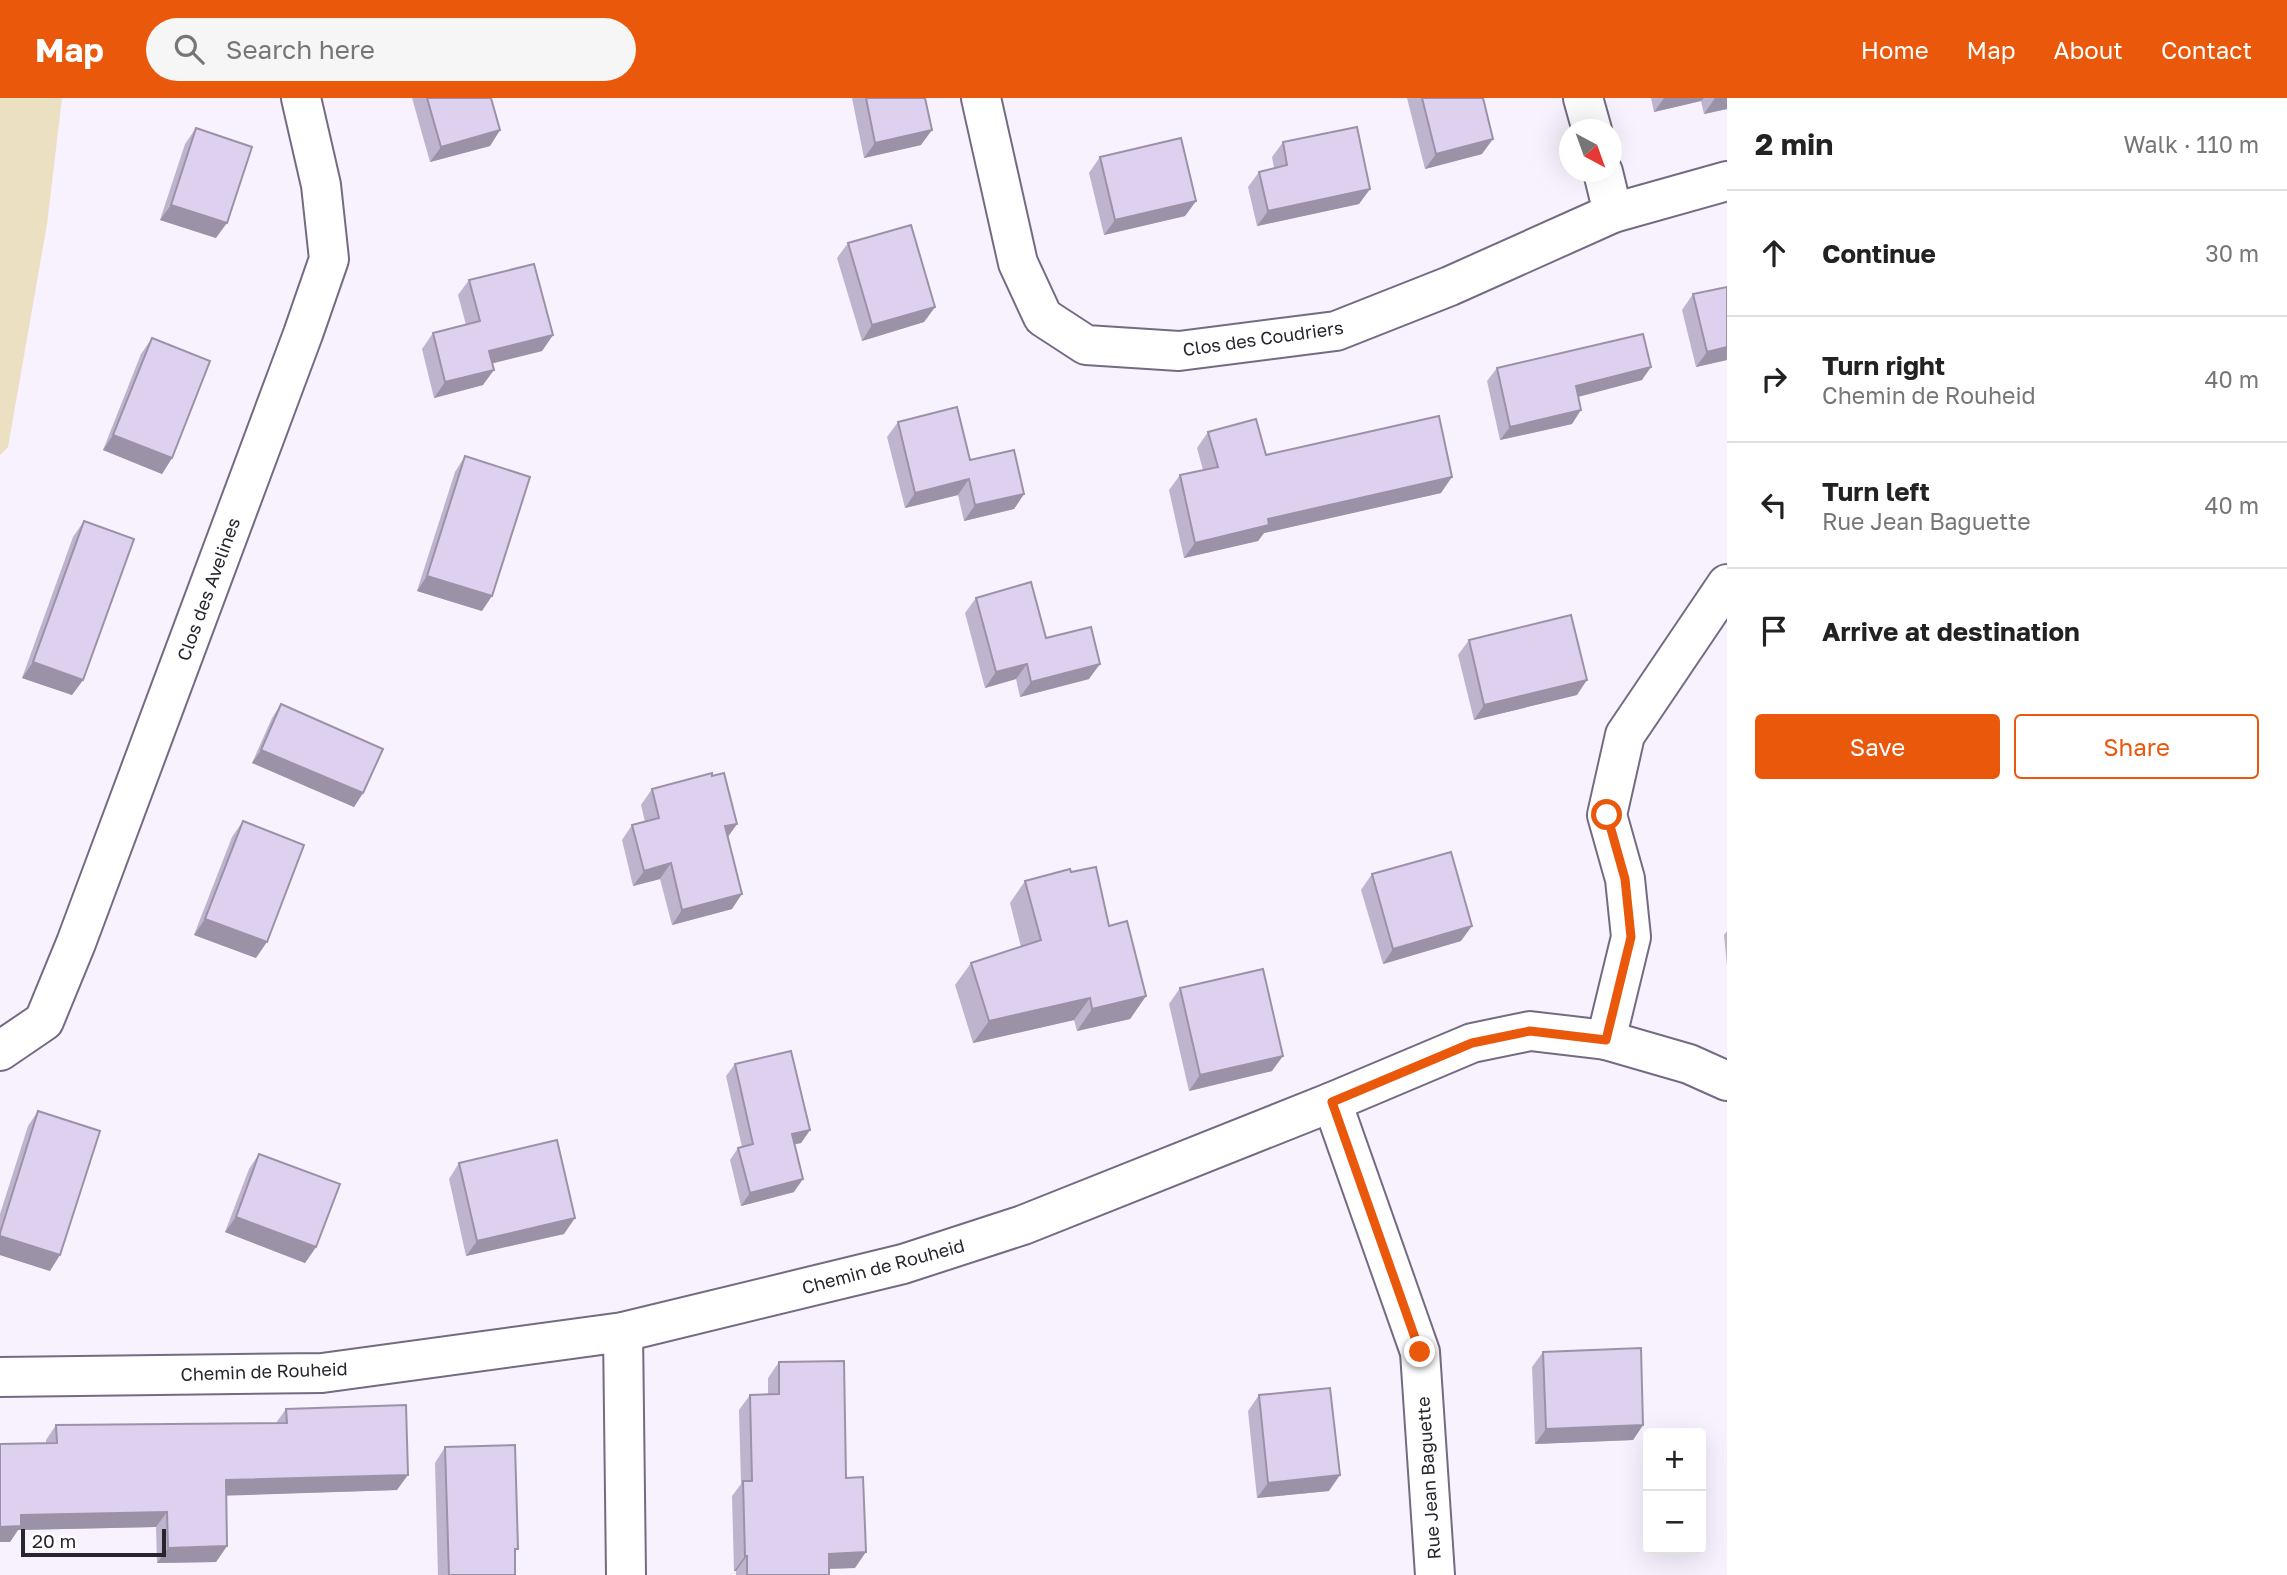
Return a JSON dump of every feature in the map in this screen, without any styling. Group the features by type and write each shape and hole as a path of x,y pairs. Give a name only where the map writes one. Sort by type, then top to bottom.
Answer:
{"street":[{"name":"Clos des Avelines","path":"0,1051 44,1021 76,943 329,259 321,185 300,98"},
{"name":"Clos des Coudriers","path":"981,98 1018,263 1044,317 1086,345 1179,351 1336,331 1450,286 1613,213 1727,181"},
{"path":"1583,98 1589,119"},
{"path":"1605,182 1613,213"},
{"path":"1606,1040 1631,937 1625,879 1607,815 1625,735 1727,584"},
{"name":"Chemin de Rouheid","path":"0,1377 322,1373 623,1332 903,1264 1023,1225 1472,1043 1530,1031 1606,1040 1689,1064 1727,1081"},
{"name":"Rue Jean Baguette","path":"1332,1102 1420,1352 1435,1575"},
{"path":"623,1332 626,1575"}],"shaded area":[{"path":"0,98 62,98 47,224 8,447 0,455"}],"building":[{"path":"427,98 491,98 500,130 441,147"},
{"path":"866,98 925,98 932,130 875,143"},
{"path":"1422,98 1483,98 1493,139 1436,154"},
{"path":"1357,127 1370,189 1268,211 1259,172 1287,165 1283,142"},
{"path":"196,128 252,147 227,223 171,205"},
{"path":"1181,138 1196,201 1115,220 1100,157"},
{"path":"911,225 935,307 872,325 848,243"},
{"path":"534,264 553,335 489,351 494,370 445,382 433,333 480,321 469,280"},
{"path":"1727,287 1727,347 1707,352 1693,294"},
{"path":"1643,334 1651,367 1576,386 1581,410 1510,427 1497,368"},
{"path":"152,338 210,361 172,458 113,435"},
{"path":"957,407 970,460 1014,450 1024,494 975,505 969,479 915,493 898,422"},
{"path":"1439,416 1452,477 1268,519 1269,525 1195,543 1180,475 1218,467 1208,432 1256,419 1266,455"},
{"path":"465,456 530,477 492,596 427,576"},
{"path":"84,521 134,539 83,680 33,662"},
{"path":"1031,582 1046,638 1091,627 1100,664 1031,682 1027,664 996,672 976,598"},
{"path":"1571,615 1587,680 1484,705 1469,640"},
{"path":"281,704 383,749 363,793 261,750"},
{"path":"712,773 712,776 724,773 737,824 725,826 742,894 682,910 671,863 644,871 632,825 659,818 652,789"},
{"path":"243,821 304,845 267,942 205,919"},
{"path":"1451,852 1472,926 1393,949 1372,874"},
{"path":"1096,867 1109,926 1127,921 1146,996 1092,1009 1090,998 989,1021 971,963 1041,940 1025,881 1070,869 1071,872"},
{"path":"1263,969 1283,1056 1200,1075 1180,988"},
{"path":"791,1051 810,1130 792,1134 803,1179 750,1193 738,1148 753,1144 735,1064"},
{"path":"38,1111 100,1131 60,1255 0,1236"},
{"path":"557,1140 575,1218 477,1241 459,1163"},
{"path":"259,1154 340,1184 316,1247 236,1217"},
{"path":"1641,1348 1643,1425 1546,1429 1543,1352"},
{"path":"844,1361 846,1478 863,1477 866,1552 829,1554 829,1575 747,1575 743,1481 752,1481 750,1395 779,1394 779,1362"},
{"path":"1330,1388 1340,1475 1268,1483 1259,1395"},
{"path":"406,1405 408,1475 226,1480 227,1546 168,1548 167,1512 21,1515 21,1526 0,1527 0,1444 57,1443 56,1425 287,1423 286,1409"},
{"path":"515,1445 518,1549 515,1549 515,1575 449,1575 445,1447"}],"route":[{"path":"1420,1352 1332,1102 1472,1043 1530,1031 1606,1040 1631,937 1625,879 1607,815"}]}
